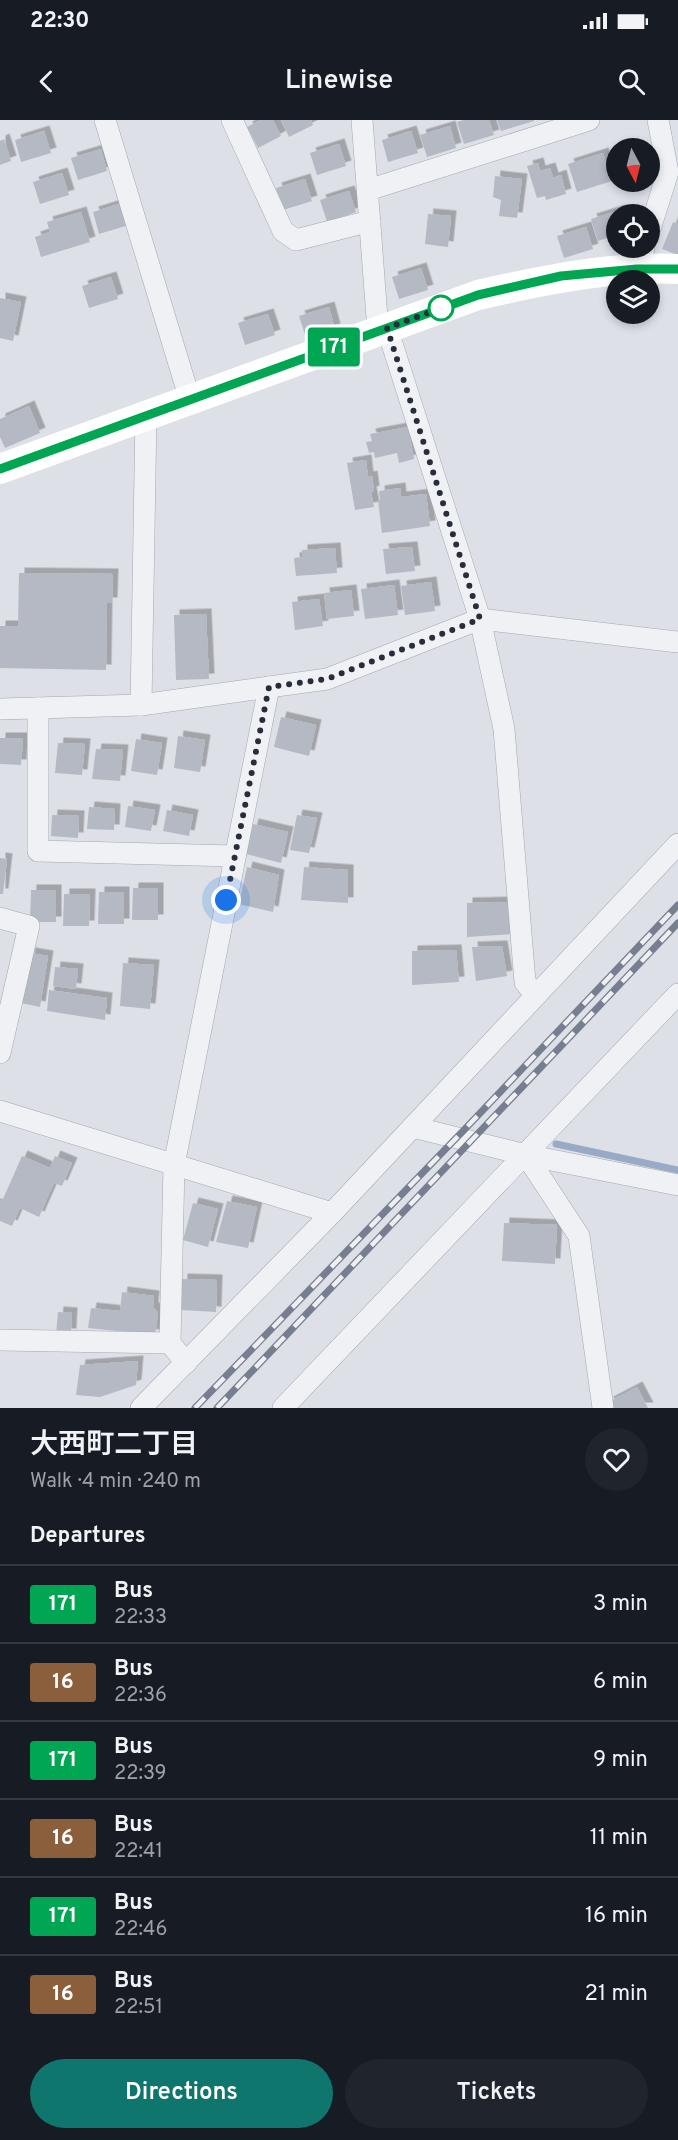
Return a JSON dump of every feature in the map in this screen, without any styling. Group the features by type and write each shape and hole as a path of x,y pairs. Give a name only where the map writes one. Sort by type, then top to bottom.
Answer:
{"main road":[{"path":"0,469 478,295 640,258 678,269"}],"street":[{"path":"105,120 189,400"},
{"path":"232,120 283,231 296,240 370,221"},
{"path":"362,120 370,221 383,329 480,619 504,729 525,982 535,995"},
{"path":"368,190 588,120"},
{"path":"658,120 668,172 658,204"},
{"path":"141,705 146,416"},
{"path":"0,709 141,705 327,679 480,619 678,642"},
{"path":"186,1363 170,1343 174,1165 269,687"},
{"path":"39,708 38,850 235,856"},
{"path":"147,1406 332,1213 678,844"},
{"path":"0,918 29,927 0,1053"},
{"path":"283,1408 678,994"},
{"path":"0,1111 332,1213"},
{"path":"413,1127 526,1155 678,1185"},
{"path":"526,1155 579,1236 603,1408"},
{"path":"0,1340 170,1343"}],"building":[{"path":"260,120 273,120 281,136 258,148 247,127"},
{"path":"281,120 311,120 313,125 289,137"},
{"path":"489,120 494,135 464,144 457,122"},
{"path":"497,120 534,120 534,121 501,131"},
{"path":"450,126 456,148 427,157 420,135"},
{"path":"44,131 51,153 21,162 15,140"},
{"path":"411,131 418,153 388,162 382,140"},
{"path":"4,139 11,161 0,165 0,141"},
{"path":"339,144 346,166 317,175 310,153"},
{"path":"101,149 107,171 78,180 71,158"},
{"path":"603,153 606,162 606,183 577,192 568,164"},
{"path":"538,163 540,171 550,168 553,178 561,175 566,194 546,200 545,196 537,198 527,166"},
{"path":"62,173 69,195 40,204 33,182"},
{"path":"495,176 522,179 517,218 499,216 501,200 493,197"},
{"path":"305,179 312,201 283,210 276,188"},
{"path":"349,191 356,212 327,222 320,200"},
{"path":"122,203 129,225 99,234 93,212"},
{"path":"81,212 90,242 41,257 35,237 50,232 47,222"},
{"path":"428,214 451,216 448,247 425,244"},
{"path":"606,214 606,238 598,241 591,219"},
{"path":"673,222 678,224 678,255 662,249"},
{"path":"586,227 593,249 564,258 557,236"},
{"path":"421,268 428,290 399,299 392,277"},
{"path":"111,277 118,299 89,308 82,286"},
{"path":"0,298 21,302 13,341 0,338"},
{"path":"329,307 335,329 306,338 299,316"},
{"path":"268,314 275,335 245,345 238,323"},
{"path":"29,406 40,433 5,448 0,437 0,419"},
{"path":"408,427 414,459 399,463 397,453 375,458 374,452 369,453 366,442 372,441 370,434"},
{"path":"366,460 368,477 372,476 374,491 371,492 374,507 355,510 347,463"},
{"path":"400,488 401,497 426,494 430,526 382,533 379,491"},
{"path":"412,547 415,571 386,574 383,549"},
{"path":"335,548 337,573 296,576 294,558 302,557 302,550"},
{"path":"19,573 113,574 112,603 107,603 106,670 0,668 0,626 18,626"},
{"path":"431,582 435,611 405,615 401,586"},
{"path":"394,585 398,615 365,619 361,589"},
{"path":"351,590 354,616 327,619 324,593"},
{"path":"319,599 323,626 295,630 292,602"},
{"path":"206,614 209,679 176,680 174,615"},
{"path":"281,717 316,725 309,756 274,747"},
{"path":"178,736 205,740 200,772 174,768"},
{"path":"0,738 23,738 21,765 0,764"},
{"path":"136,739 162,743 157,775 131,771"},
{"path":"58,743 85,744 82,775 55,773"},
{"path":"96,749 123,750 120,781 92,779"},
{"path":"128,806 155,810 151,831 125,827"},
{"path":"89,807 115,809 114,830 87,829"},
{"path":"167,810 193,815 189,836 163,831"},
{"path":"52,815 79,816 78,838 51,836"},
{"path":"297,815 317,818 309,853 290,850"},
{"path":"253,824 288,832 281,863 246,854"},
{"path":"0,858 7,859 3,894 0,894"},
{"path":"247,867 279,875 273,912 239,904"},
{"path":"304,867 348,870 348,903 301,900"},
{"path":"133,888 158,888 158,920 132,920"},
{"path":"31,890 56,890 56,922 30,922"},
{"path":"99,892 124,892 124,924 98,924"},
{"path":"64,894 90,894 89,926 63,926"},
{"path":"511,902 514,934 467,937 467,903"},
{"path":"502,946 507,976 476,981 472,947"},
{"path":"456,950 459,982 412,985 412,951"},
{"path":"30,953 48,956 40,1007 21,1003"},
{"path":"123,963 154,965 150,1009 120,1006"},
{"path":"55,967 78,969 76,989 53,986"},
{"path":"49,990 107,998 105,1020 47,1011"},
{"path":"22,1156 50,1168 55,1156 72,1163 62,1186 54,1183 39,1217 20,1208 12,1226 0,1221 0,1198 3,1199"},
{"path":"227,1201 257,1207 248,1248 216,1242"},
{"path":"193,1203 218,1209 208,1247 183,1240"},
{"path":"504,1223 557,1225 555,1264 502,1261"},
{"path":"182,1279 217,1280 216,1312 181,1310"},
{"path":"122,1292 154,1296 153,1307 158,1313 155,1335 88,1328 91,1308 120,1311"},
{"path":"58,1312 72,1313 71,1334 56,1334"},
{"path":"138,1361 136,1385 100,1397 76,1395 80,1365"},
{"path":"637,1387 648,1408 611,1408 608,1402"}],"waterway":[{"path":"556,1144 678,1170"}],"railway":[{"path":"195,1408 678,905"},
{"path":"217,1408 678,923"}],"bus line":[{"name":"171","path":"0,469 478,295 561,276 637,269 678,269"}],"route":[{"path":"226,900 269,687 327,679 480,619 387,328 441,308"}]}
